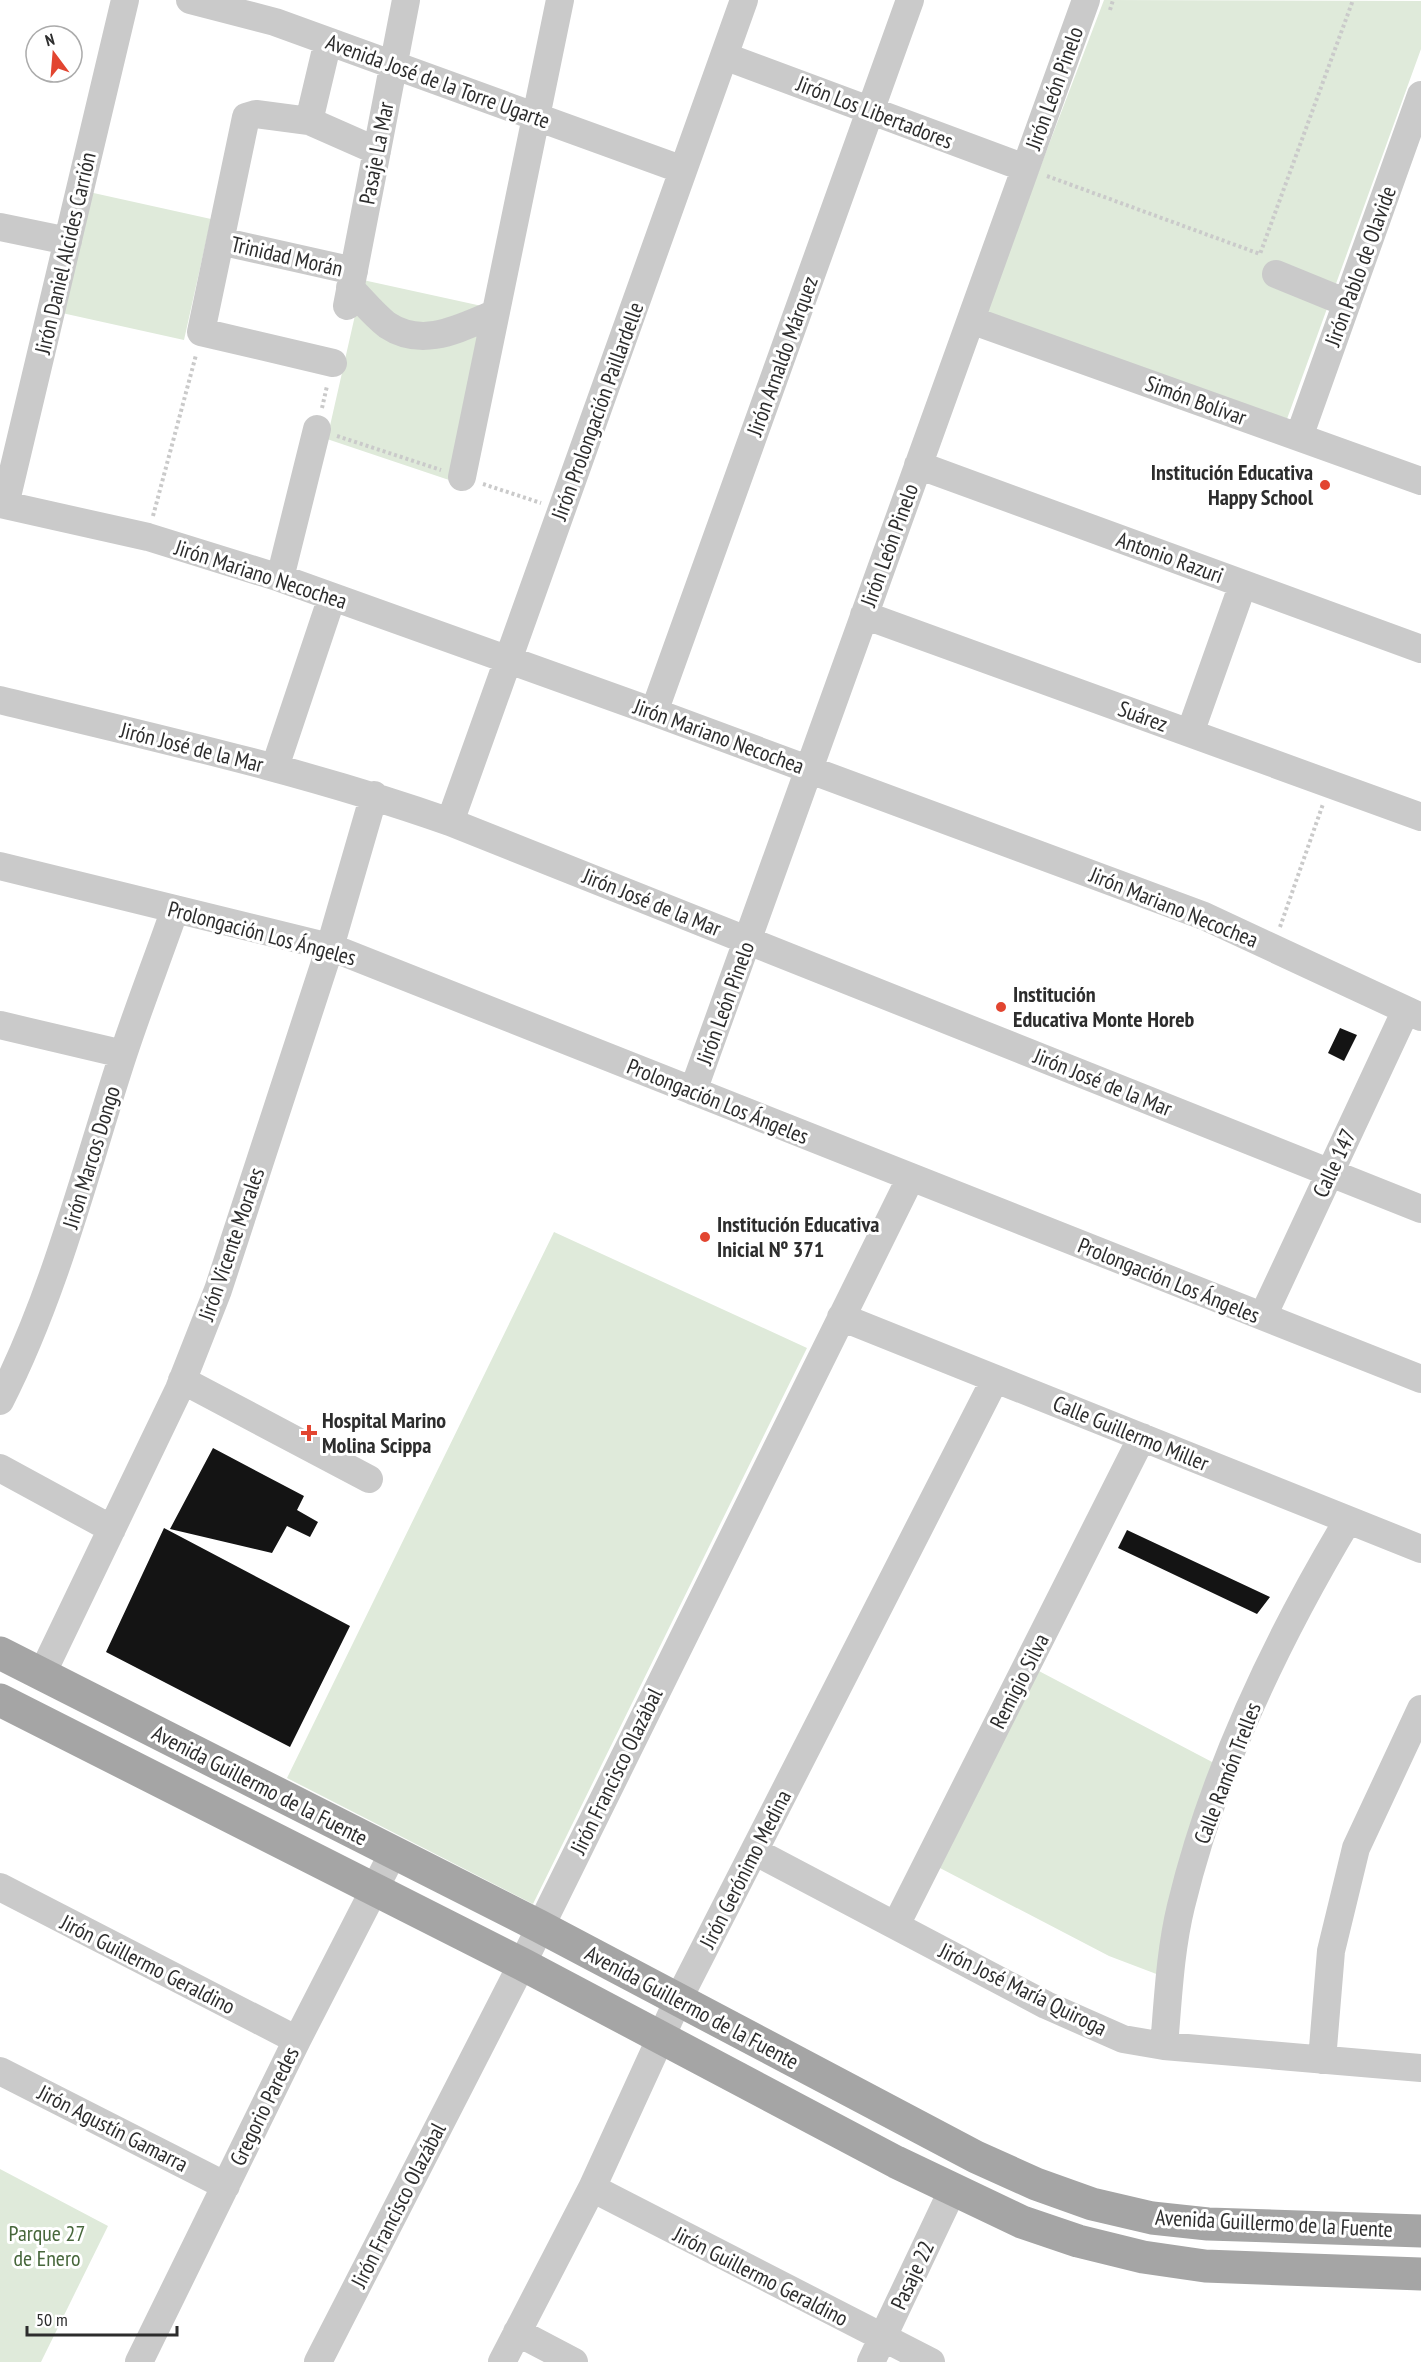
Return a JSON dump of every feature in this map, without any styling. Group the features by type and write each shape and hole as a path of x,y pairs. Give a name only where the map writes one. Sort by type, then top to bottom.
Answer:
{"main road":[{"name":"Avenida Guillermo de la Fuente","path":"0,1653 539,1926 976,2157 1036,2184 1092,2204 1152,2218 1208,2224 1421,2231"},
{"name":"Avenida Guillermo de la Fuente","path":"0,1700 522,1964 896,2162 1022,2222 1078,2241 1143,2257 1205,2266 1421,2274"}],"street":[{"name":"Jirón Daniel Alcides Carrión","path":"2,505 125,0"},
{"name":"Avenida José de la Torre Ugarte","path":"190,0 249,7 393,65 683,170"},
{"name":"Pasaje La Mar","path":"350,288 406,0"},
{"path":"462,477 534,116 560,0"},
{"name":"Jirón Prolongación Paillardelle","path":"450,822 744,0"},
{"name":"Jirón Arnaldo Márquez","path":"654,712 910,0"},
{"name":"Jirón León Pinelo","path":"693,1091 971,320 1037,173 1086,0"},
{"path":"309,121 328,40"},
{"name":"Jirón Los Libertadores","path":"724,56 1037,173"},
{"name":"Jirón Pablo de Olavide","path":"1299,437 1347,303 1411,154 1421,95"},
{"path":"333,363 201,333 220,241 246,117 256,114 309,121 377,151"},
{"path":"0,227 68,241"},
{"name":"Trinidad Morán","path":"220,241 350,288"},
{"path":"1276,274 1347,303"},
{"path":"350,288 388,325 426,337 447,333 494,314"},
{"name":"Simón Bolívar","path":"971,320 1421,481"},
{"path":"280,578 317,429"},
{"name":"Antonio Razuri","path":"918,465 1421,650"},
{"name":"Jirón Mariano Necochea","path":"2,505 148,537 280,578 654,712 1204,916 1414,1013"},
{"path":"1190,733 1243,584"},
{"path":"275,767 332,597"},
{"name":"Suárez","path":"864,615 1421,817"},
{"name":"Jirón José de la Mar","path":"0,700 275,767 374,795 450,822 1421,1209"},
{"name":"Jirón Vicente Morales","path":"42,1674 182,1380 218,1290 330,947 374,795"},
{"name":"Prolongación Los Ángeles","path":"0,866 330,947 1421,1379"},
{"name":"Jirón Marcos Dongo","path":"0,1401 25,1352 59,1259 123,1054 175,909"},
{"name":"Calle 147","path":"1263,1317 1329,1172 1414,1013"},
{"path":"0,1025 123,1054"},
{"name":"Jirón Francisco Olazábal","path":"318,2362 522,1964 911,1177"},
{"name":"Calle Guillermo Miller","path":"842,1317 1421,1549"},
{"name":"Jirón Gerónimo Medina","path":"502,2362 592,2188 678,2000 995,1379"},
{"path":"182,1380 369,1479"},
{"name":"Remigio Silva","path":"896,1925 1142,1437"},
{"path":"0,1468 112,1529"},
{"name":"Calle Ramón Trelles","path":"1164,2046 1180,1908 1205,1820 1278,1645 1348,1520"},
{"path":"1322,2060 1331,1951 1356,1848 1421,1709"},
{"name":"Jirón José María Quiroga","path":"754,1851 1055,2009 1123,2039 1164,2046 1421,2068"},
{"name":"Gregorio Paredes","path":"139,2362 297,2040 393,1852"},
{"name":"Jirón Guillermo Geraldino","path":"0,1887 297,2040"},
{"name":"Jirón Agustín Gamarra","path":"0,2071 226,2186"},
{"name":"Jirón Guillermo Geraldino","path":"592,2188 877,2350 931,2362"},
{"name":"Pasaje 22","path":"877,2350 953,2189"},
{"path":"518,2332 574,2362"}],"path":[{"path":"1037,173 1260,254 1353,0"},
{"path":"148,537 201,333"},
{"path":"1273,948 1330,784"}],"green space":[{"path":"1104,0 1421,1 1421,49 1287,419 985,312"},
{"path":"89,192 211,219 184,340 62,313"},
{"path":"363,280 491,308 455,482 327,439"},
{"path":"554,1232 807,1348 533,1904 287,1778"},
{"path":"1037,1670 1214,1763 1194,1815 1172,1893 1159,1975 1109,1956 938,1867"},
{"name":"Parque 27 de Enero","path":"0,2169 108,2226 41,2362 0,2362"}],"building":[{"path":"1340,1028 1357,1035 1344,1061 1328,1053"},
{"path":"213,1448 304,1496 297,1510 318,1522 310,1537 287,1526 272,1553 170,1529"},
{"path":"164,1528 350,1626 290,1747 106,1652"},
{"path":"1127,1530 1270,1597 1257,1614 1118,1548"}],"place":[{"name":"Institución Educativa Happy School","path":"1325,485"},
{"name":"Institución Educativa Monte Horeb","path":"1001,1007"},
{"name":"Institución Educativa Inicial Nº 371","path":"705,1237"},
{"name":"Hospital Marino Molina Scippa","path":"309,1433"}]}
